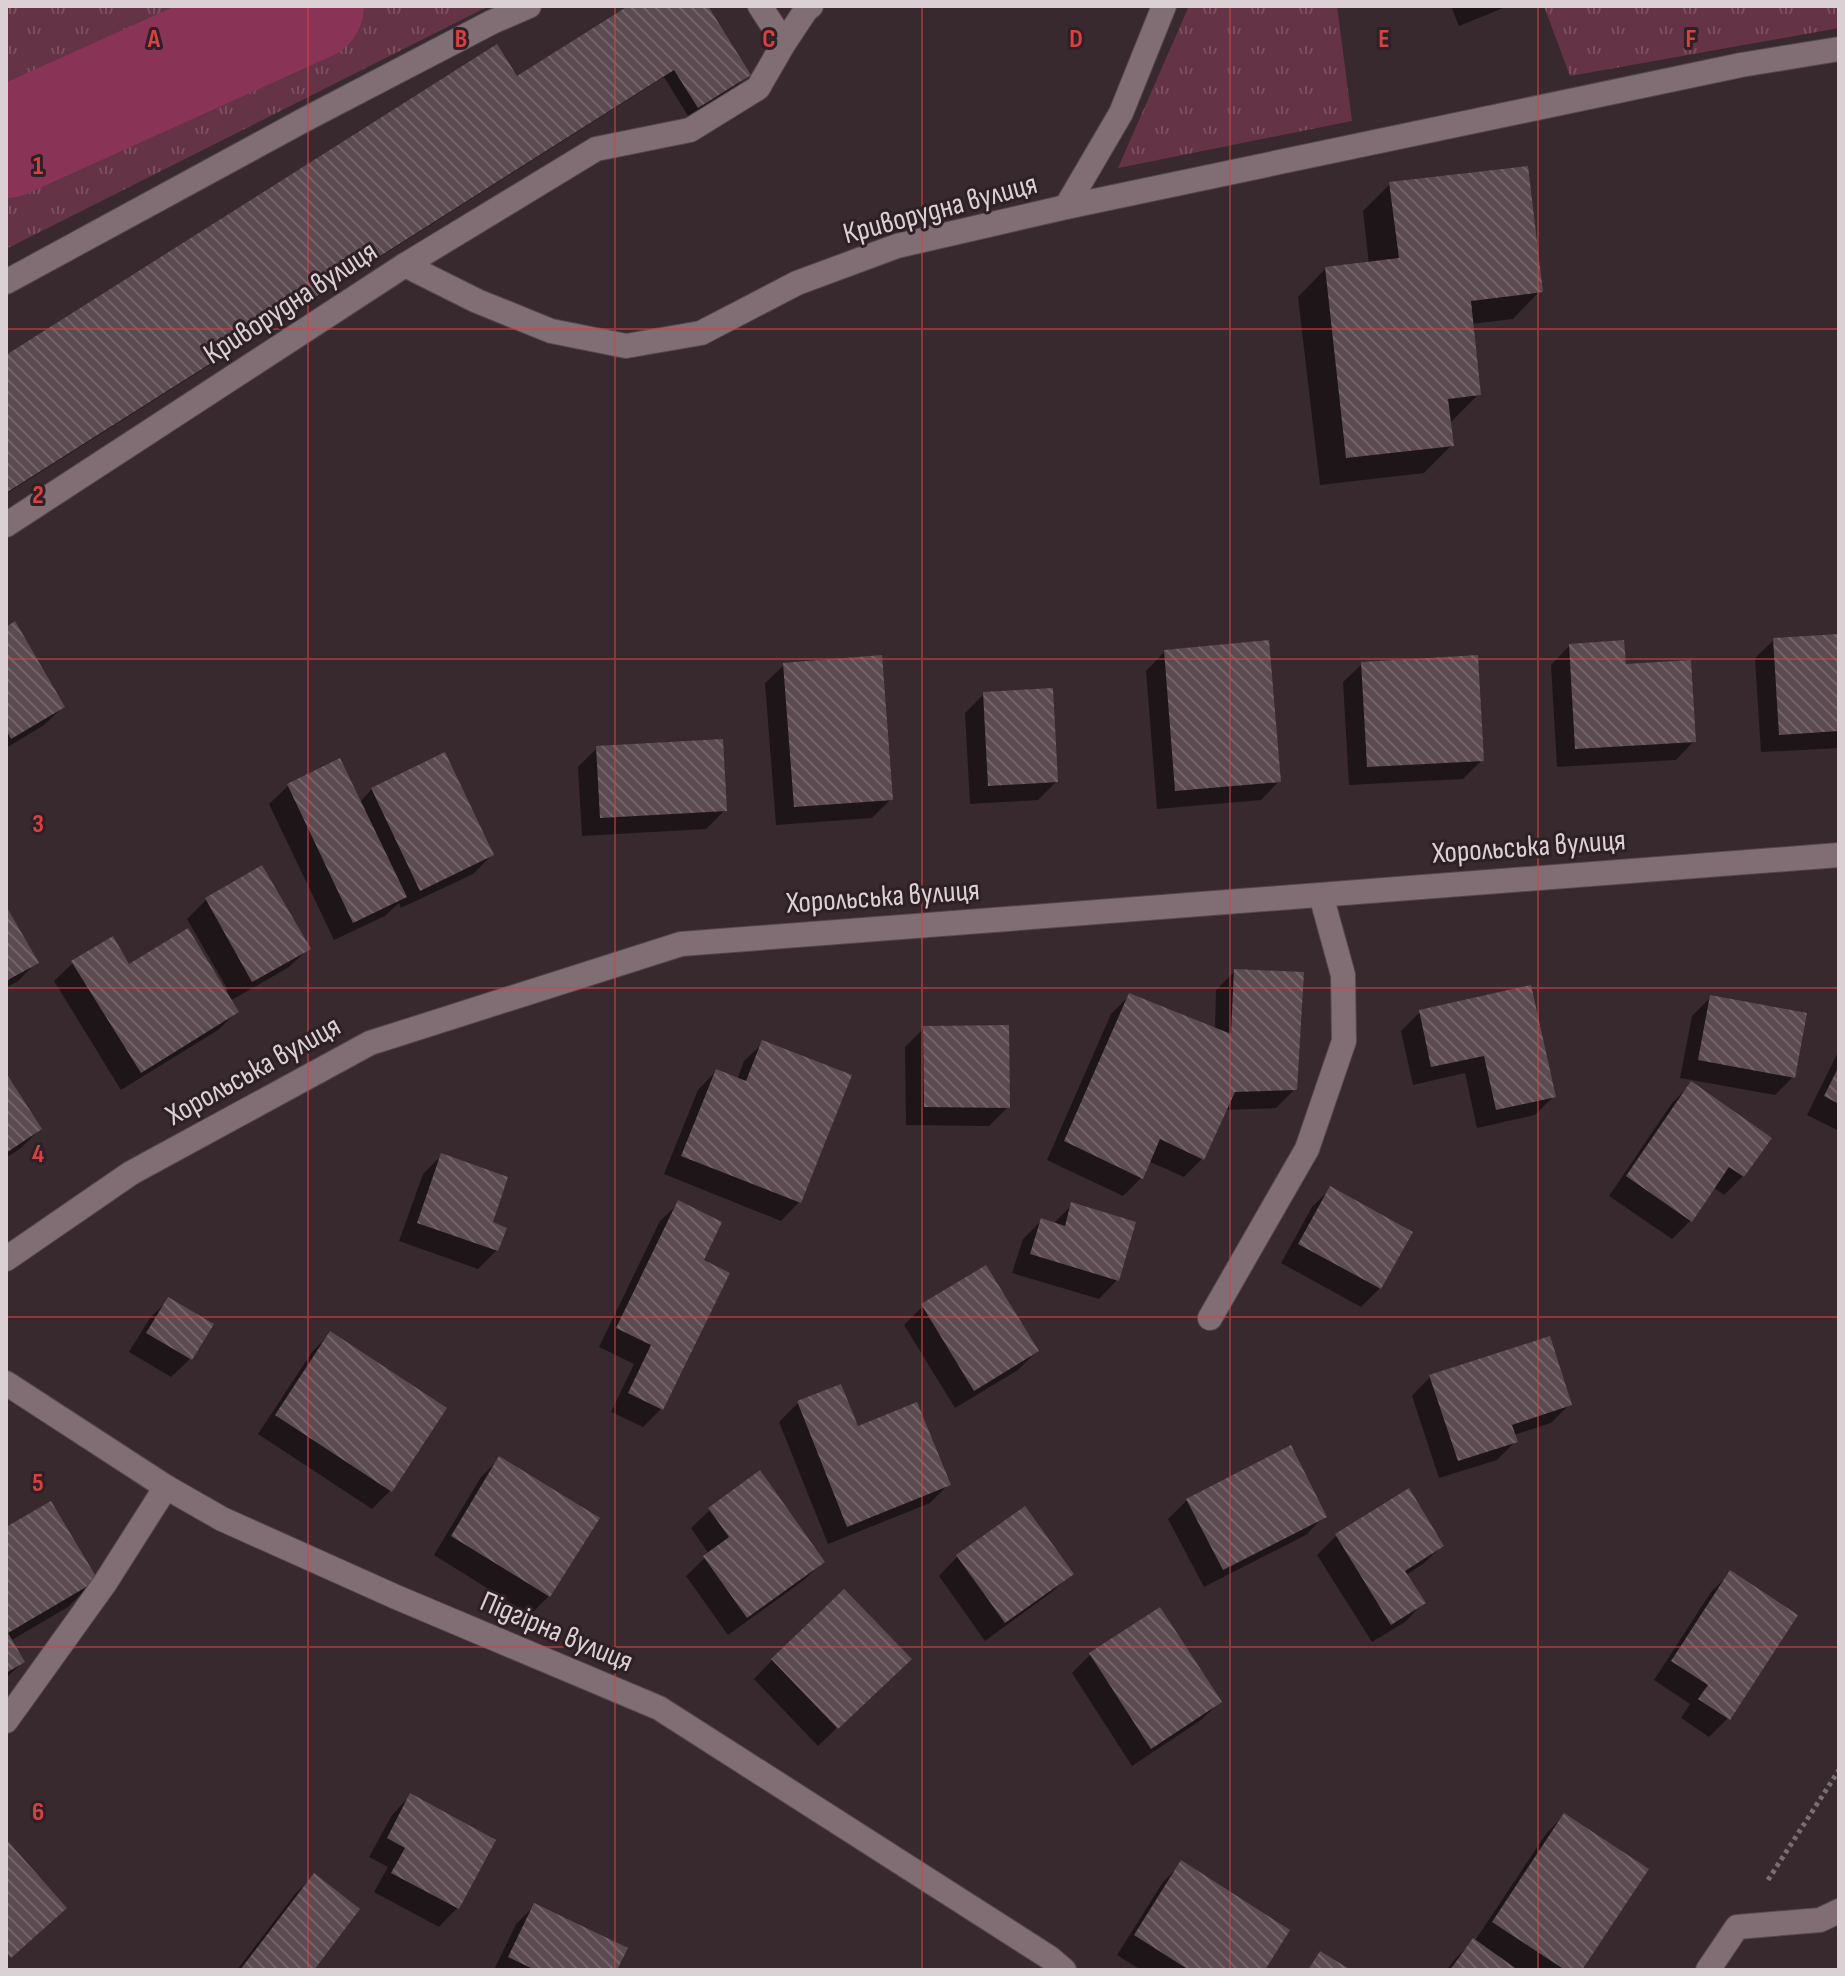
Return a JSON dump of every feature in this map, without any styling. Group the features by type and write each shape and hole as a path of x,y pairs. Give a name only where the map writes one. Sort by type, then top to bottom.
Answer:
{"street":[{"path":"6,282 304,120 492,22 529,6"},
{"path":"760,6 784,43"},
{"path":"405,265 596,149 690,130 758,88 784,43 811,6"},
{"path":"1066,207 1121,113 1164,6"},
{"name":"Криворудна вулиця","path":"6,525 405,265 477,301 551,331 626,346 701,333 797,283 897,246 1066,207 1741,65 1839,49"},
{"name":"Хорольська вулиця","path":"6,1259 131,1173 370,1043 681,944 1839,855"},
{"path":"1210,1318 1307,1149 1344,1041 1343,975 1321,895"},
{"name":"Підгірна вулиця","path":"6,1383 166,1487 222,1519 396,1597 659,1708 1050,1958 1064,1970"},
{"path":"6,1721 105,1583 166,1487"},
{"path":"1708,1970 1737,1927 1820,1920 1839,1911"}],"path":[{"path":"1737,1927 1839,1770"}],"green space":[{"path":"6,6 489,6 6,249"},
{"path":"1189,6 1337,6 1352,121 1118,168"},
{"path":"1544,6 1839,6 1839,28 1570,76"}],"building":[{"path":"628,6 708,6 751,75 698,108 674,70 6,493 6,355 497,44 517,76"},
{"path":"1528,166 1543,292 1471,301 1481,395 1448,399 1454,446 1346,458 1325,267 1399,258 1389,182"},
{"path":"15,621 65,707 11,739 6,730 6,627"},
{"path":"1839,634 1839,731 1779,735 1773,638"},
{"path":"1269,640 1281,782 1175,791 1164,650"},
{"path":"1624,640 1626,664 1691,660 1696,742 1575,749 1569,644"},
{"path":"882,655 893,800 794,807 783,663"},
{"path":"1478,655 1484,761 1367,767 1361,662"},
{"path":"1053,688 1058,782 988,786 983,692"},
{"path":"723,739 727,811 600,818 596,746"},
{"path":"445,752 494,855 420,891 371,788"},
{"path":"340,758 407,897 353,923 287,784"},
{"path":"262,865 311,949 252,982 205,898"},
{"path":"6,906 39,963 6,981"},
{"path":"188,928 239,1012 141,1073 71,961 113,936 129,964"},
{"path":"1234,969 1304,972 1297,1090 1235,1092 1204,1160 1160,1139 1143,1179 1064,1141 1129,993 1231,1034"},
{"path":"1531,985 1556,1097 1496,1110 1484,1056 1431,1067 1419,1010"},
{"path":"1710,995 1807,1013 1795,1078 1698,1060"},
{"path":"1009,1025 1010,1108 924,1107 923,1026"},
{"path":"762,1040 852,1075 801,1203 681,1156 716,1069 746,1081"},
{"path":"1839,1066 1839,1104 1824,1096"},
{"path":"6,1073 42,1129 6,1153"},
{"path":"1691,1081 1772,1138 1744,1177 1729,1167 1692,1222 1626,1176"},
{"path":"441,1153 508,1177 493,1222 507,1228 498,1251 417,1223"},
{"path":"1330,1186 1413,1232 1381,1289 1298,1244"},
{"path":"678,1200 722,1222 704,1260 730,1273 663,1410 628,1393 651,1345 616,1328"},
{"path":"1071,1202 1136,1222 1119,1281 1030,1254 1041,1218 1065,1226"},
{"path":"986,1265 1039,1351 974,1391 921,1304"},
{"path":"168,1297 214,1324 192,1360 146,1333"},
{"path":"330,1331 447,1408 392,1492 275,1415"},
{"path":"1550,1336 1572,1405 1512,1425 1518,1442 1458,1461 1429,1375"},
{"path":"841,1384 858,1426 917,1402 951,1485 847,1527 797,1401"},
{"path":"1291,1445 1327,1517 1223,1570 1186,1499"},
{"path":"499,1456 600,1518 550,1597 451,1536"},
{"path":"760,1470 825,1562 747,1618 703,1556 729,1537 708,1508"},
{"path":"1409,1488 1444,1546 1405,1571 1426,1603 1391,1625 1335,1534"},
{"path":"51,1501 98,1580 8,1633 25,1662 6,1673 6,1527"},
{"path":"1025,1506 1074,1574 1005,1623 956,1555"},
{"path":"1730,1570 1798,1615 1730,1720 1698,1699 1708,1685 1671,1661"},
{"path":"844,1589 912,1659 838,1729 771,1659"},
{"path":"1160,1607 1222,1702 1151,1749 1089,1653"},
{"path":"410,1793 496,1840 459,1909 391,1873 405,1848 387,1838"},
{"path":"1564,1813 1649,1869 1582,1970 1565,1970 1492,1922"},
{"path":"6,1839 67,1908 11,1958 6,1952"},
{"path":"1181,1860 1290,1930 1265,1970 1189,1970 1134,1935"},
{"path":"314,1873 360,1909 314,1970 240,1970"},
{"path":"534,1903 628,1948 617,1970 535,1970 508,1957"},
{"path":"1473,1938 1518,1970 1450,1970"},
{"path":"1320,1951 1351,1970 1308,1970"}],"waterway":[{"path":"6,143 309,6"}]}
